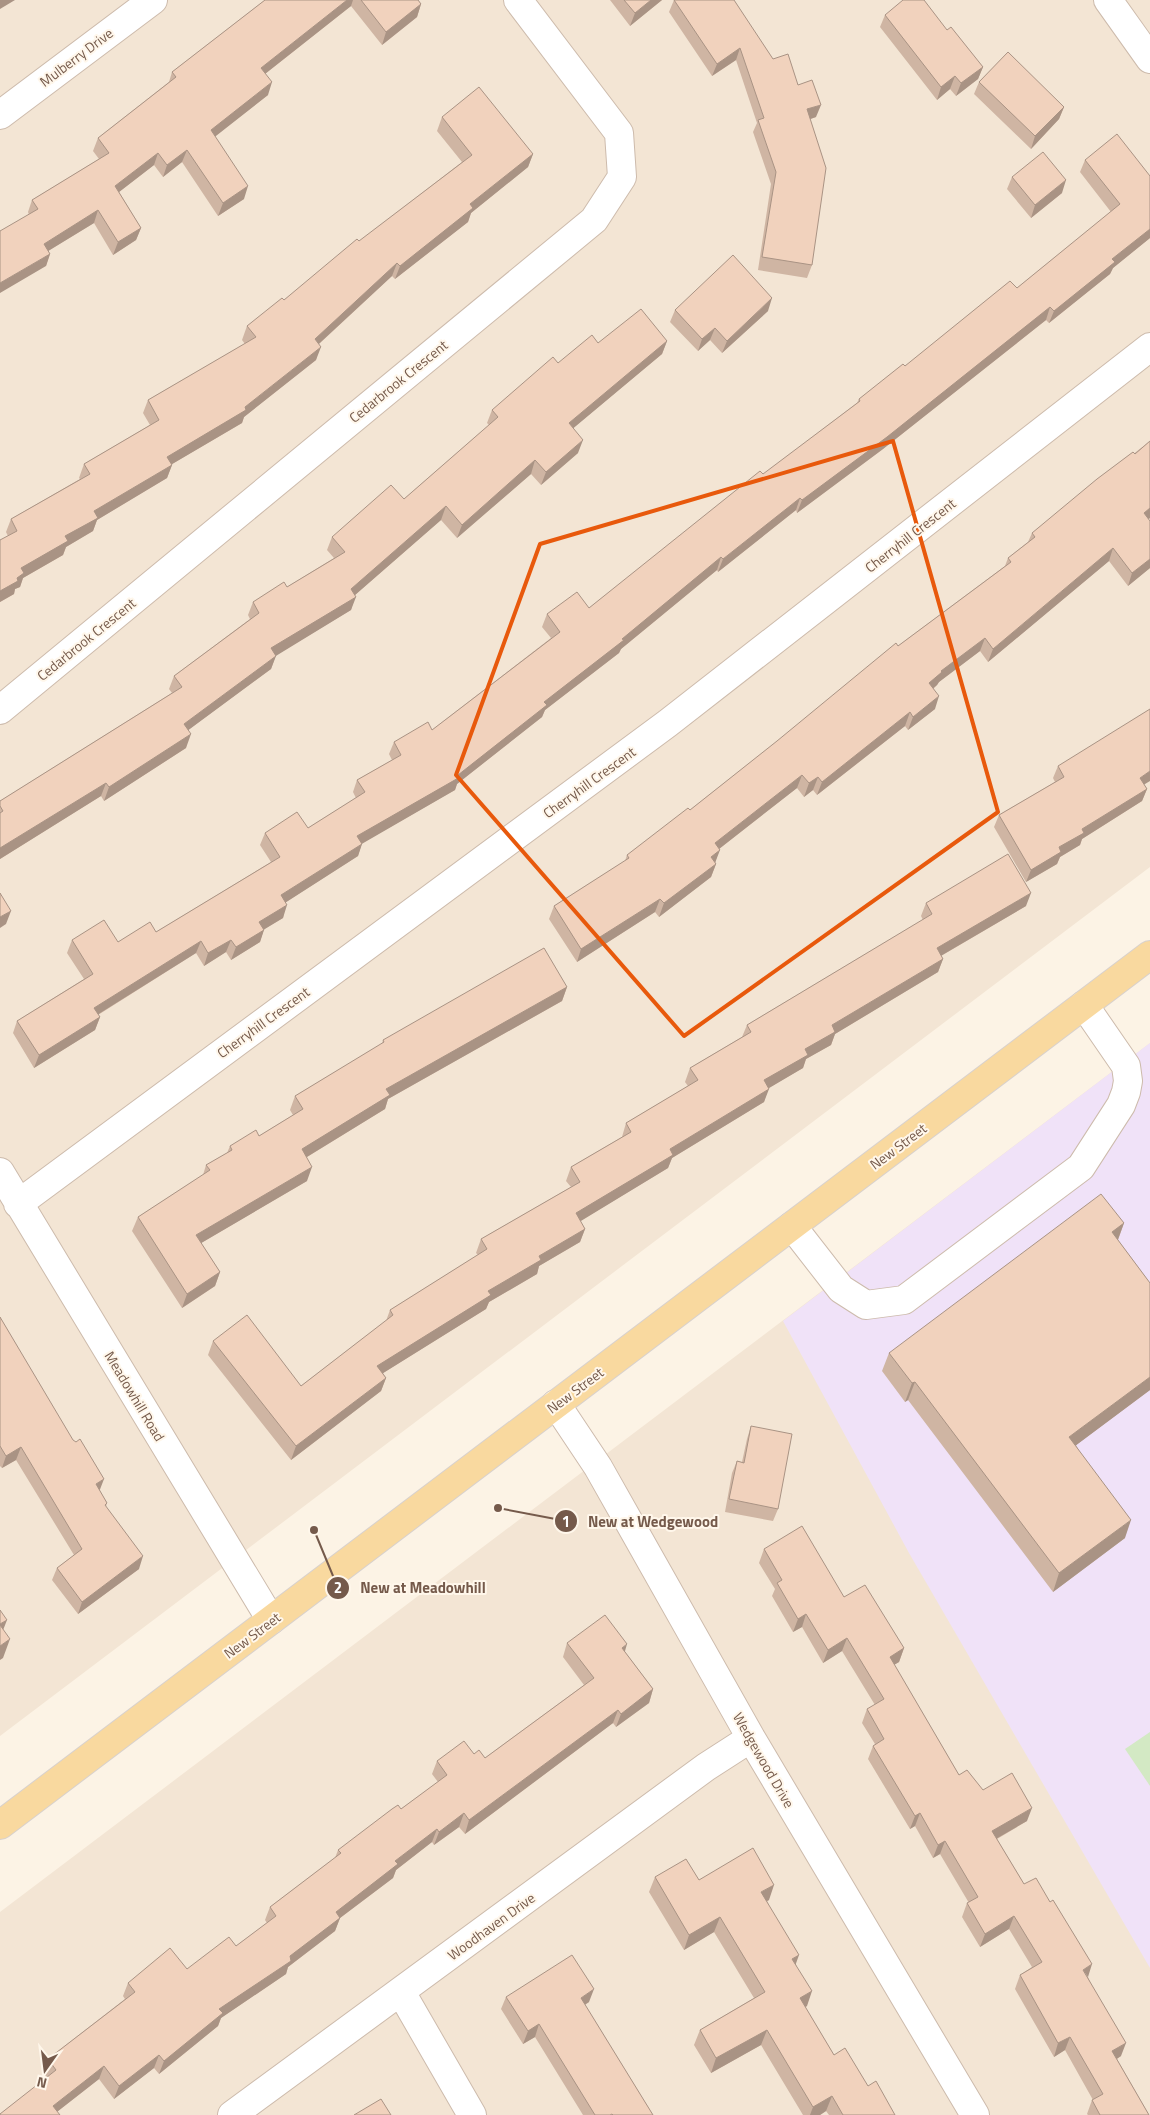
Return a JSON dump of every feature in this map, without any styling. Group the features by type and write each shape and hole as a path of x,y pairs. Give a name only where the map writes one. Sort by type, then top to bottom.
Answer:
{"main road":[{"name":"New Street","path":"0,1826 1150,955"}],"street":[{"name":"Mulberry Drive","path":"0,115 153,0"},
{"name":"Cedarbrook Crescent","path":"0,710 594,220 622,177 619,133 518,0"},
{"path":"1108,0 1150,59"},
{"name":"Cherryhill Crescent","path":"18,1204 668,723 1150,347"},
{"path":"792,1226 841,1289 866,1305 904,1300 1081,1167 1121,1105 1126,1092 1126,1066 1084,1005"},
{"name":"Meadowhill Road","path":"0,1172 272,1620"},
{"name":"Wedgewood Drive","path":"556,1404 598,1467 751,1738 975,2115"},
{"name":"Woodhaven Drive","path":"232,2115 706,1768 751,1738"},
{"path":"401,1992 472,2115"}],"highlighted area":[{"path":"893,441 998,812 684,1036 456,775 540,544"}],"shaded area":[{"path":"0,0 1150,0 1150,867 0,1736"},
{"path":"1150,1043 1150,2115 0,2115 0,1912"},
{"path":"1150,1043 1150,1968 909,1553 783,1321"}],"green space":[{"path":"1150,1732 1150,1786 1125,1749"}],"building":[{"path":"265,0 347,0 261,68 272,82 211,130 248,186 223,203 187,150 167,165 158,153 115,186 141,228 118,242 98,210 44,244 50,254 0,283 0,231 38,209 32,200 109,153 98,138 176,77 172,72"},
{"path":"361,0 418,0 421,4 386,32"},
{"path":"624,0 651,0 635,13"},
{"path":"674,0 734,0 773,59 788,54 798,85 812,80 821,105 807,109 826,168 812,265 762,257 776,172 758,120 764,118 740,48 717,64"},
{"path":"903,0 924,0 947,30 951,27 983,67 961,83 955,76 941,87 885,15"},
{"path":"1008,52 1064,107 1035,136 979,82"},
{"path":"479,87 533,154 470,204 473,208 400,266 397,263 315,339 321,347 245,407 246,410 167,457 172,465 94,511 98,518 65,536 68,541 21,568 24,573 17,578 18,581 0,591 0,540 17,531 11,519 90,474 84,464 159,420 148,400 256,337 247,326 282,298 284,300 357,239 359,241 472,155 442,117"},
{"path":"1117,134 1150,176 1150,229 1112,259 1115,262 1054,311 1050,307 887,437 802,500 800,498 723,559 721,557 622,639 624,640 544,702 547,705 458,775 460,777 357,836 362,844 281,895 287,905 259,922 264,930 236,947 231,940 208,953 201,941 94,1008 100,1017 39,1055 17,1021 93,974 72,940 104,920 118,942 150,922 156,932 280,857 265,833 297,812 308,828 365,792 357,780 401,755 394,742 428,722 432,730 560,632 547,614 577,592 589,608 760,471 763,474 860,401 859,399 903,364 905,366 1010,281 1017,288 1120,204 1085,160"},
{"path":"1043,152 1066,180 1035,205 1012,177"},
{"path":"733,255 772,298 727,341 715,328 702,339 675,310"},
{"path":"641,309 667,341 569,423 583,440 546,472 535,460 462,525 446,506 351,589 356,597 271,648 276,656 184,724 191,734 109,787 106,783 0,848 0,813 3,811 0,801 182,687 174,676 259,613 253,602 284,582 287,587 345,552 332,537 391,485 404,499 498,417 492,410 553,357 558,363 592,335 598,343"},
{"path":"1150,441 1150,508 1144,513 1150,521 1150,559 1132,573 1113,548 993,649 985,638 941,671 929,683 939,696 913,717 910,712 822,782 818,777 809,783 802,775 715,843 720,850 711,857 716,864 664,903 660,899 581,949 554,906 629,858 627,855 688,808 690,810 896,643 898,646 1011,562 1008,558 1035,537 1032,533 1097,479 1133,452 1135,454"},
{"path":"1150,709 1150,771 1140,778 1147,789 1082,829 1084,833 1059,847 1061,852 1031,870 999,815 1064,777 1058,766"},
{"path":"1008,854 1031,893 937,948 943,959 832,1025 835,1032 805,1049 808,1055 764,1080 769,1089 670,1149 673,1155 576,1213 585,1229 539,1256 541,1260 488,1291 491,1295 377,1366 386,1378 296,1446 213,1341 247,1315 301,1386 393,1315 390,1310 487,1249 481,1239 580,1182 571,1167 631,1132 626,1123 698,1080 690,1068 751,1032 747,1025 932,914 926,903"},
{"path":"0,893 11,911 0,917"},
{"path":"544,948 567,987 386,1089 390,1095 302,1149 312,1167 196,1235 220,1272 187,1294 138,1217 210,1170 206,1165 232,1150 230,1146 256,1130 259,1136 303,1109 295,1096 384,1042 383,1040"},
{"path":"1101,1194 1124,1223 1112,1232 1150,1283 1150,1377 1069,1437 1131,1520 1059,1573 915,1382 912,1383 889,1353"},
{"path":"0,1317 73,1440 76,1442 80,1439 104,1479 96,1484 107,1503 105,1505 143,1556 82,1602 57,1568 82,1549 21,1447 6,1456 0,1446"},
{"path":"751,1426 792,1434 778,1509 729,1499 737,1461 744,1463"},
{"path":"802,1526 844,1597 865,1585 904,1648 890,1657 959,1775 967,1770 983,1790 1012,1773 1032,1808 992,1831 1024,1884 1036,1878 1050,1902 1053,1900 1092,1964 1083,1970 1126,2043 1112,2051 1149,2115 1100,2115 1092,2100 1103,2094 1070,2037 1058,2043 1020,1975 1042,1962 1014,1916 985,1934 967,1903 978,1897 945,1841 938,1845 920,1813 915,1816 873,1746 884,1739 867,1709 884,1699 847,1638 828,1650 806,1614 798,1619 777,1583 782,1580 764,1549"},
{"path":"0,1610 7,1620 0,1624"},
{"path":"605,1615 627,1644 622,1648 653,1689 621,1714 618,1710 469,1820 464,1813 439,1832 437,1829 395,1861 398,1864 336,1912 340,1918 290,1956 291,1961 219,2009 223,2013 164,2061 159,2055 119,2086 104,2066 53,2106 60,2115 0,2115 56,2070 48,2059 135,1992 128,1983 170,1948 187,1969 229,1937 236,1946 276,1916 270,1907 341,1853 338,1850 392,1809 398,1805 401,1809 447,1775 437,1761 464,1741 474,1754 479,1750 485,1758 594,1678 567,1643"},
{"path":"0,1625 10,1639 0,1646"},
{"path":"753,1848 774,1885 761,1892 799,1955 792,1959 812,1991 800,1998 834,2055 845,2048 868,2086 876,2081 895,2115 843,2115 832,2096 813,2107 767,2030 716,2058 700,2030 765,1992 720,1917 689,1935 655,1877 686,1859 699,1880"},
{"path":"572,1955 594,1989 581,1998 653,2115 595,2115 539,2024 528,2031 506,1997"},
{"path":"381,2099 391,2115 354,2115"}],"place":[{"name":"New at Wedgewood","path":"498,1508"},
{"name":"New at Meadowhill","path":"314,1530"}]}
